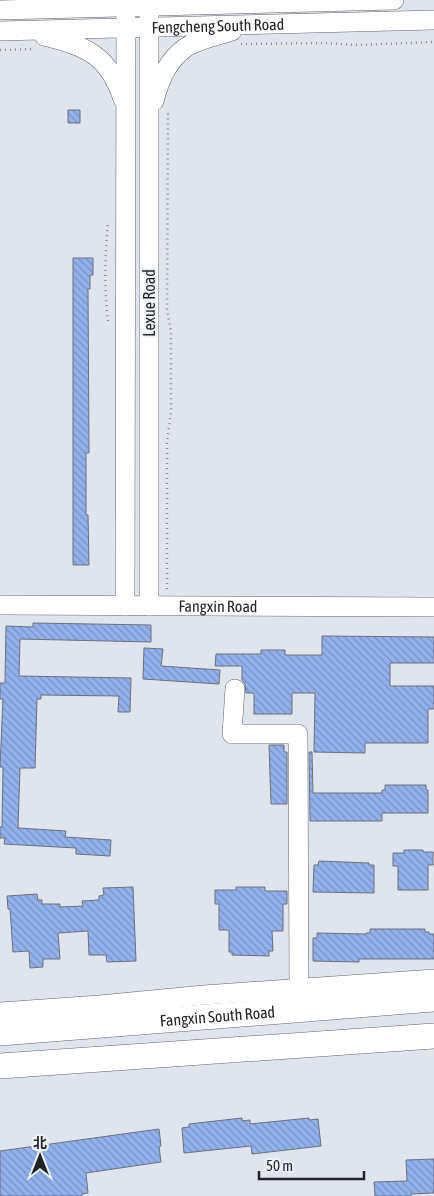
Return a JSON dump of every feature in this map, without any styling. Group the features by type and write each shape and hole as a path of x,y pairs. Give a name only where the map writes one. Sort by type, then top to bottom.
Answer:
{"main road":[{"name":"Fangxin South Road","path":"0,1033 434,999"},
{"path":"0,1066 434,1036"}],"street":[{"path":"4,10 48,0"},
{"name":"Fengcheng South Road","path":"4,10 150,3 394,0"},
{"name":"Lexue Road","path":"150,3 158,606"},
{"name":"Lexue Road","path":"125,606 126,4"},
{"name":"Fengcheng South Road","path":"4,31 434,20"},
{"path":"150,116 155,97 167,67 174,58 186,48 255,24"},
{"path":"4,31 45,36 86,49 97,57 117,82 126,115"},
{"name":"Fangxin Road","path":"0,605 434,607"},
{"path":"234,689 232,734 298,734 299,989"},
{"path":"0,1012 434,979"}],"path":[{"path":"238,44 324,43 357,45 434,42"},
{"path":"0,50 40,49"},
{"path":"158,606 167,442 172,412 171,332 167,309 168,105"},
{"path":"108,326 106,239 109,216"}],"building":[{"path":"68,110 80,110 80,123 68,123"},
{"path":"73,258 93,258 93,275 90,275 90,289 88,289 89,453 86,453 86,515 88,515 89,565 73,565"},
{"path":"33,623 151,625 151,642 20,639 19,676 131,678 130,712 118,712 119,696 41,695 41,699 37,699 35,768 20,768 18,828 66,831 65,837 111,840 110,856 76,854 76,848 4,844 5,838 0,838 0,827 2,827 3,767 0,767 3,699 0,699 0,683 5,683 6,626 33,627"},
{"path":"322,636 434,637 434,663 390,663 390,686 434,686 434,709 428,709 428,743 365,743 365,753 314,752 315,693 292,693 292,714 254,714 254,693 246,693 245,684 242,680 242,666 215,666 216,654 261,654 261,650 285,650 285,655 322,655"},
{"path":"144,648 163,649 161,666 220,670 219,684 143,679"},
{"path":"269,745 284,745 284,752 287,752 287,804 271,804"},
{"path":"309,752 312,752 313,793 382,793 382,790 385,790 385,785 426,785 426,790 428,790 428,813 382,813 382,821 310,821"},
{"path":"404,850 433,852 433,865 428,865 428,890 398,890 398,866 393,866 393,853 404,853"},
{"path":"319,861 369,863 369,865 374,865 374,893 313,892 314,865 318,865"},
{"path":"133,887 136,961 107,962 106,955 89,955 88,931 58,933 60,959 43,959 43,967 30,968 29,951 13,952 10,909 8,909 7,896 37,894 38,900 42,900 42,904 60,904 60,907 83,906 82,901 99,900 99,896 104,895 103,888"},
{"path":"236,887 265,887 265,891 287,891 287,904 283,904 283,931 272,931 273,951 269,951 269,956 232,955 232,952 229,952 229,930 219,930 219,904 215,904 215,890 236,890"},
{"path":"370,929 425,929 425,932 434,934 434,959 359,959 359,962 313,961 313,938 317,938 317,933 366,934 370,933"},
{"path":"242,1118 242,1121 250,1120 250,1124 309,1118 309,1120 318,1119 321,1146 252,1154 251,1146 184,1153 182,1128 189,1127 189,1124"},
{"path":"159,1129 161,1162 86,1173 88,1193 82,1194 82,1196 0,1196 0,1151"},
{"path":"434,1159 434,1193 411,1194 411,1196 375,1196 374,1182 407,1181 406,1160"}]}
